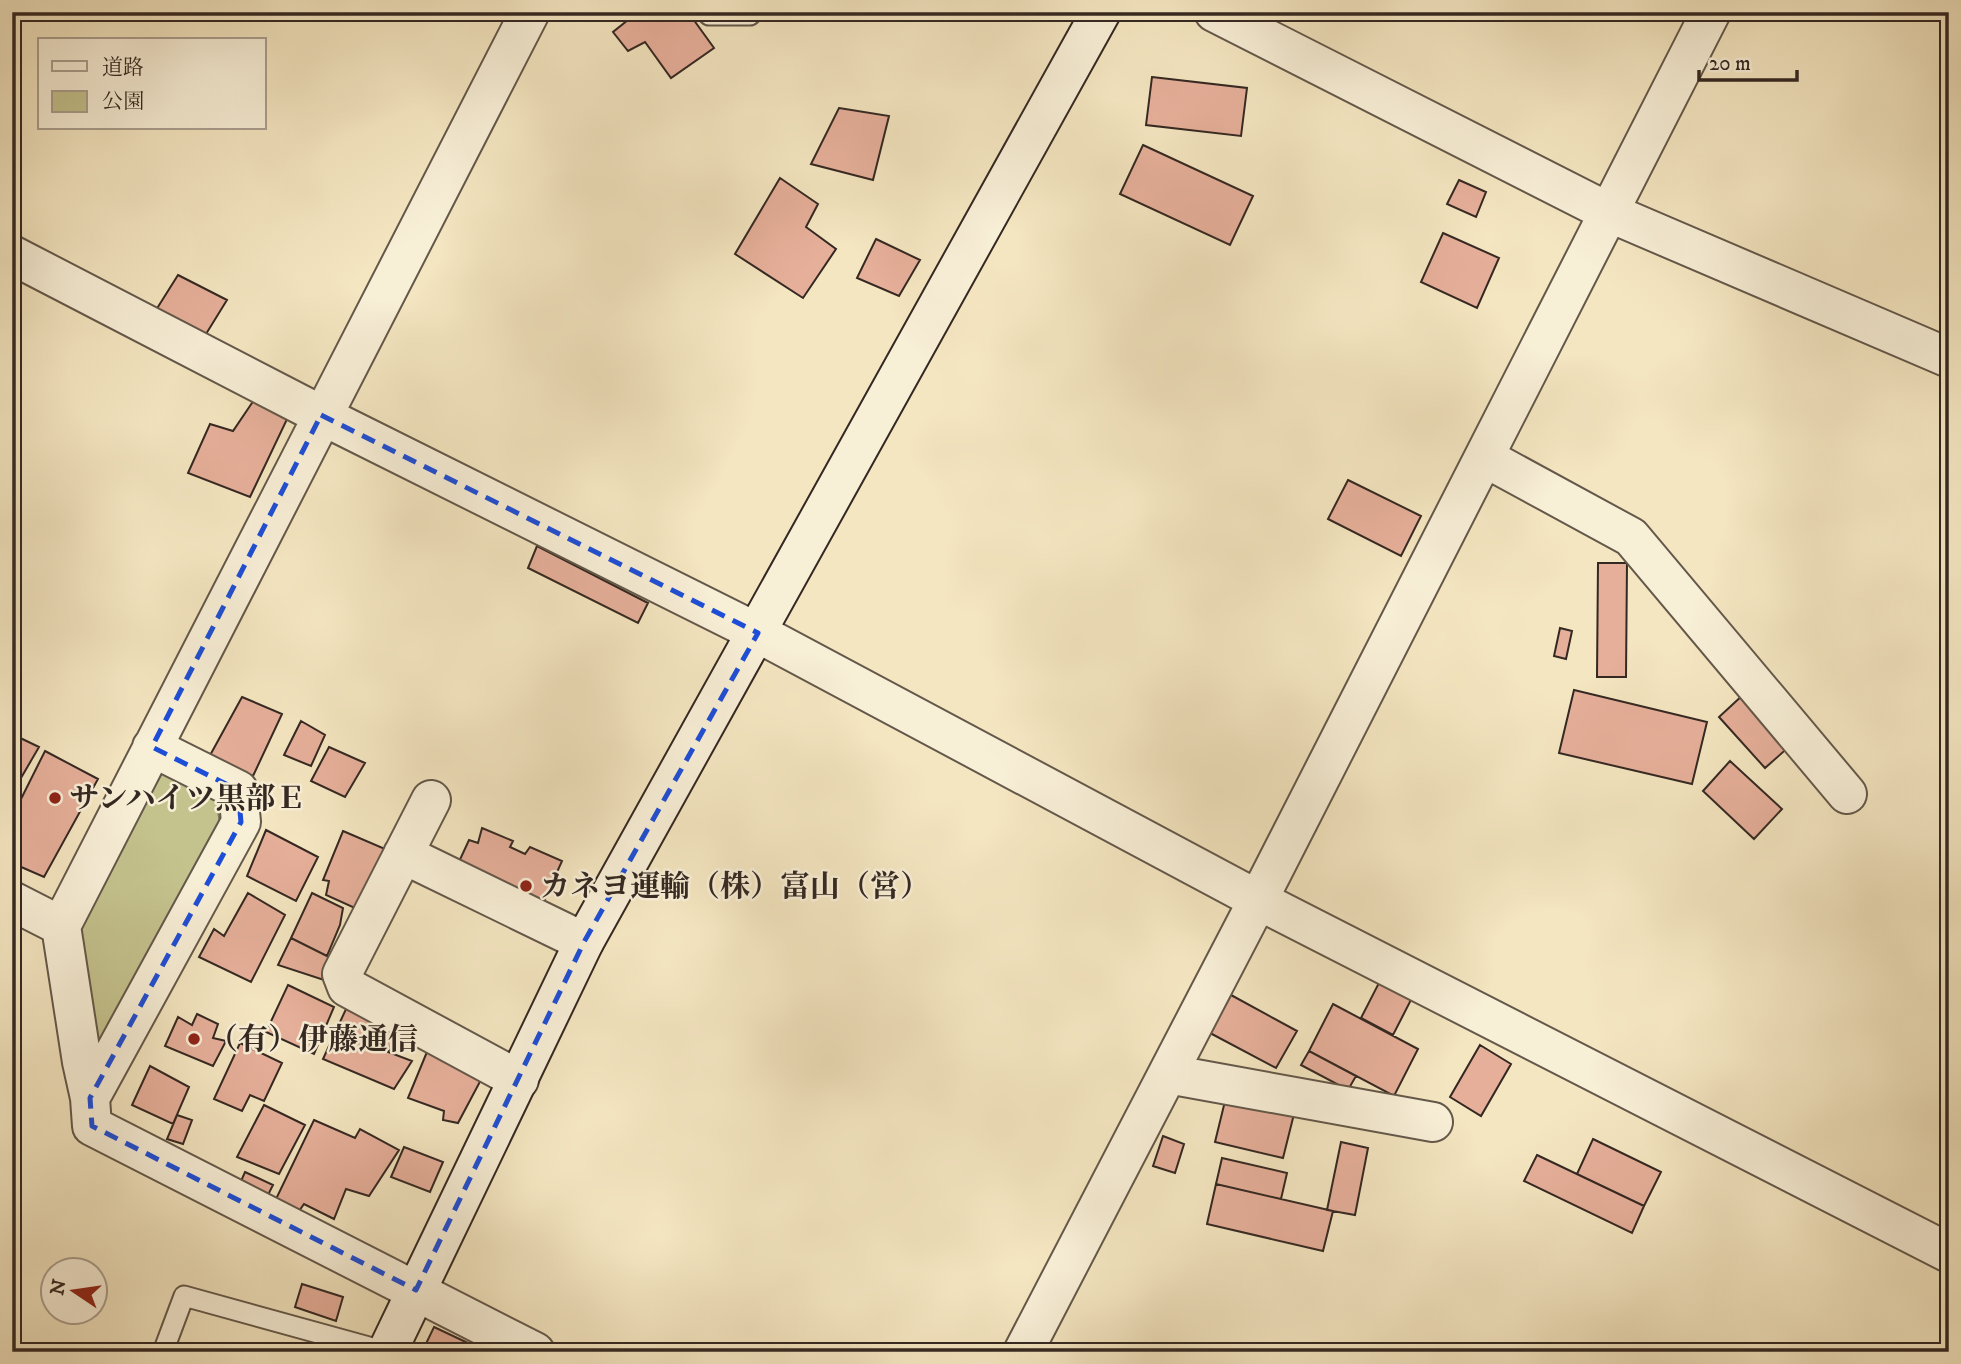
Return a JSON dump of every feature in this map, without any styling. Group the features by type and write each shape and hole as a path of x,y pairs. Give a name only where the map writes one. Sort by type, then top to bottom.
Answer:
{"street":[{"path":"530,12 61,926 90,1098 92,1126 535,1352"},
{"path":"387,1352 584,942 1101,12"},
{"path":"1213,12 1608,212 1949,358"},
{"path":"1023,1352 1258,900 1711,12"},
{"path":"12,255 321,415 758,633 1258,900 1949,1253"},
{"path":"1484,457 1631,537 1847,794"},
{"path":"90,1098 242,822 238,790 152,747"},
{"path":"432,800 342,974 347,987 519,1080"},
{"path":"403,854 584,942"},
{"path":"12,901 61,926"},
{"path":"1168,1074 1433,1122"}],"lane":[{"path":"706,12 709,15 750,15 753,12"},
{"path":"163,1352 184,1296 387,1352"}],"highlighted area":[{"path":"321,415 758,633 584,942 416,1290 92,1126 90,1098 241,822 238,790 152,747"}],"green space":[{"path":"162,773 216,800 221,828 103,1048 91,1045 73,934"}],"building":[{"path":"638,12 688,12 714,48 671,78 645,42 628,51 613,32"},
{"path":"1152,77 1247,88 1241,136 1146,125"},
{"path":"839,108 889,116 873,180 811,164"},
{"path":"1143,145 1253,196 1230,245 1120,194"},
{"path":"780,178 818,204 806,227 836,249 803,298 735,254"},
{"path":"1459,180 1486,192 1476,217 1447,204"},
{"path":"1443,233 1499,258 1477,308 1421,282"},
{"path":"876,239 920,260 899,296 857,278"},
{"path":"178,275 227,300 206,334 156,310"},
{"path":"256,397 289,415 250,497 188,473 210,424 233,431"},
{"path":"1348,480 1421,516 1401,556 1328,519"},
{"path":"537,546 648,603 638,623 528,568"},
{"path":"1598,563 1627,563 1626,677 1597,677"},
{"path":"1560,628 1572,631 1566,659 1554,656"},
{"path":"1574,690 1707,722 1692,784 1559,753"},
{"path":"1744,694 1791,745 1765,768 1719,717"},
{"path":"242,697 282,714 253,776 208,759"},
{"path":"301,721 325,735 311,766 284,755"},
{"path":"12,734 39,747 14,790 12,789"},
{"path":"329,747 365,763 345,797 311,781"},
{"name":"サンハイツ黒部Ｅ","path":"45,751 98,779 44,877 12,863 12,817"},
{"path":"1730,761 1782,809 1754,839 1703,791"},
{"name":"カネヨ運輸（株）富山（営）","path":"482,828 513,841 510,847 525,854 530,847 562,861 542,906 457,866 469,840 478,843"},
{"path":"266,830 318,857 296,901 247,876"},
{"path":"343,831 385,849 357,909 326,895 329,881 323,880"},
{"path":"248,893 285,915 251,982 199,957 214,929 224,936"},
{"path":"312,893 343,908 340,925 327,956 291,938"},
{"path":"291,938 331,958 324,980 278,965"},
{"path":"1383,975 1415,992 1393,1035 1361,1018"},
{"path":"288,985 334,1007 314,1054 266,1032"},
{"path":"1231,995 1297,1031 1276,1068 1210,1033"},
{"path":"1333,1004 1418,1049 1394,1096 1309,1051"},
{"path":"346,1009 397,1032 388,1052 412,1061 394,1089 323,1059"},
{"name":"（有）伊藤通信","path":"197,1014 218,1024 213,1038 226,1041 213,1066 165,1046 178,1017 192,1025"},
{"path":"240,1043 282,1063 264,1101 250,1095 242,1111 214,1099"},
{"path":"1480,1045 1511,1064 1481,1116 1450,1097"},
{"path":"429,1047 483,1076 458,1123 443,1120 444,1111 408,1098"},
{"path":"1309,1051 1356,1076 1348,1090 1301,1065"},
{"path":"150,1066 189,1087 173,1124 132,1105"},
{"path":"1226,1097 1294,1114 1283,1158 1215,1142"},
{"path":"264,1105 305,1125 279,1174 237,1157"},
{"path":"177,1115 192,1120 183,1144 167,1139"},
{"path":"314,1120 355,1138 360,1129 399,1150 369,1196 346,1189 334,1219 304,1204 299,1211 276,1199"},
{"path":"1163,1136 1184,1144 1175,1173 1153,1166"},
{"path":"1593,1139 1661,1172 1644,1206 1577,1174"},
{"path":"1341,1142 1368,1148 1355,1215 1327,1210"},
{"path":"404,1147 443,1162 430,1192 391,1177"},
{"path":"1537,1155 1644,1206 1632,1233 1524,1181"},
{"path":"1222,1158 1287,1173 1281,1199 1216,1184"},
{"path":"245,1172 273,1185 268,1195 241,1181"},
{"path":"1216,1184 1333,1211 1323,1251 1207,1224"},
{"path":"302,1284 343,1297 336,1321 295,1307"},
{"path":"434,1327 487,1352 422,1352"}],"place":[{"name":"サンハイツ黒部Ｅ","path":"55,798"},
{"name":"カネヨ運輸（株）富山（営）","path":"526,886"},
{"name":"（有）伊藤通信","path":"194,1039"}]}
